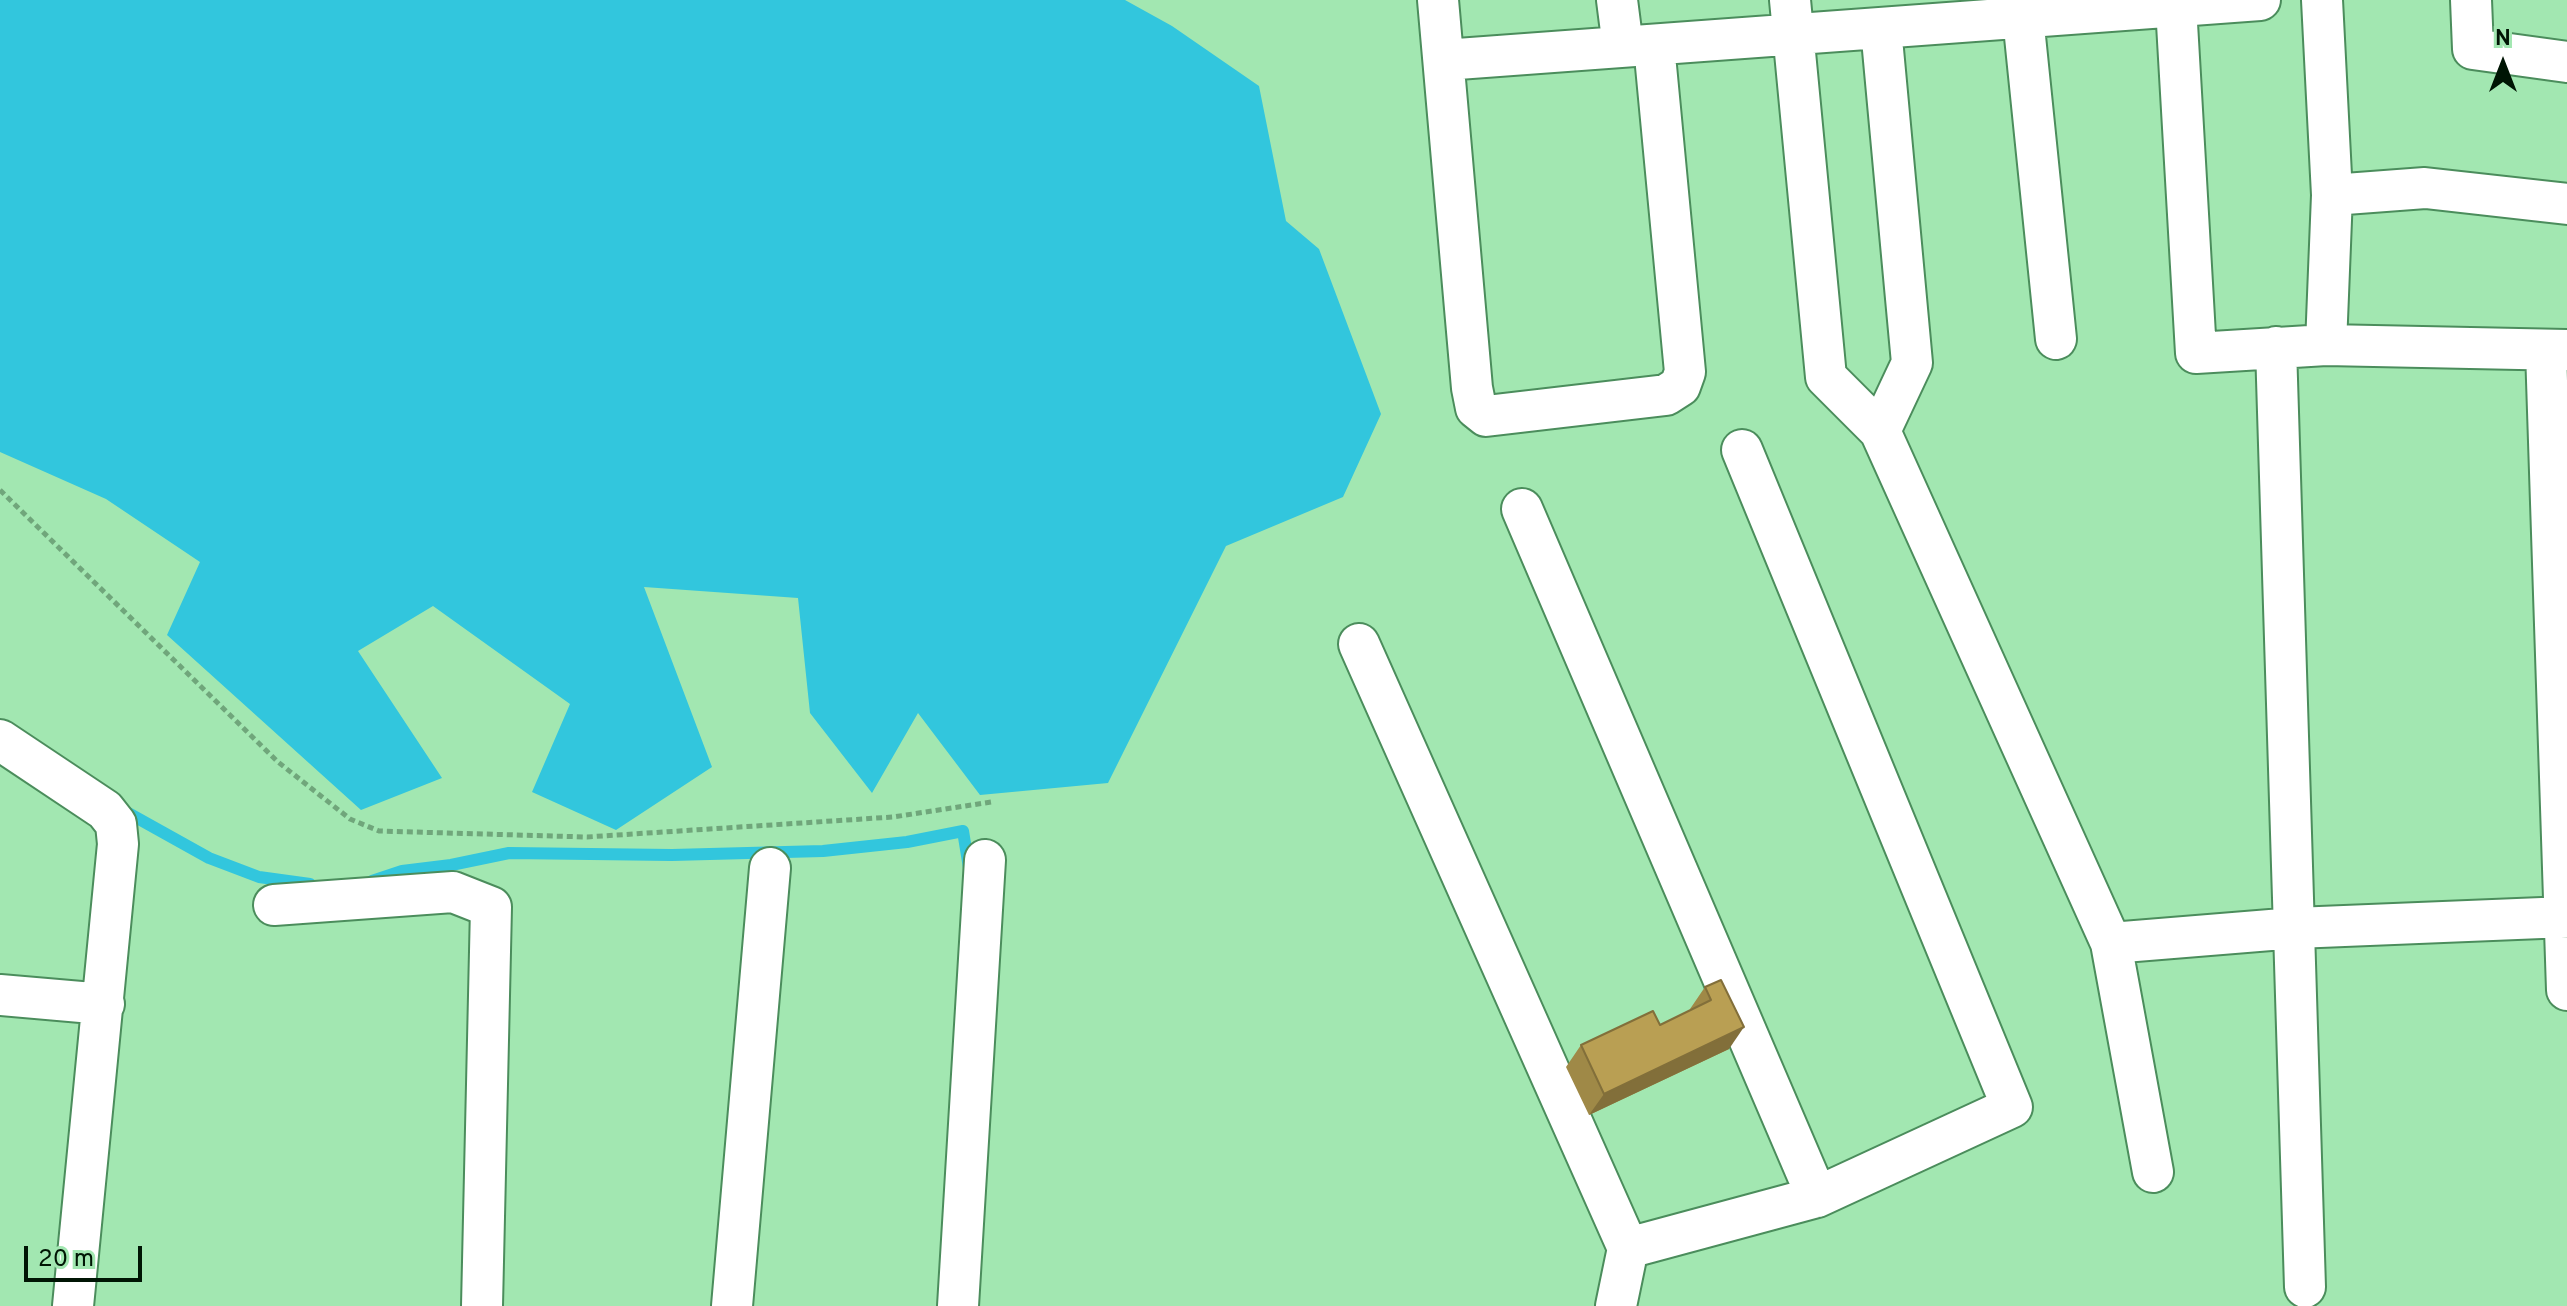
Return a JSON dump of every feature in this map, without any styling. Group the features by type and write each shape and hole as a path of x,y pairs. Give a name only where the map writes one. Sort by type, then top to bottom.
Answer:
{"street":[{"path":"1438,0 1472,388 1476,408 1486,416 1666,395 1680,386 1685,372 1638,46 1617,0"},
{"path":"1444,60 1638,46 1792,17 1881,28 2023,17 2135,4 2176,6 2260,0"},
{"path":"2322,0 2332,195 2326,345"},
{"path":"2471,0 2473,49 2567,62"},
{"path":"2176,6 2196,353 2326,345 2557,350 2567,990"},
{"path":"1792,17 1826,377 1880,431 2111,943 2153,1172"},
{"path":"2023,17 2056,339"},
{"path":"1880,431 1912,363 1881,28"},
{"path":"2332,195 2425,188 2567,204"},
{"path":"2276,347 2305,1287"},
{"path":"1628,1248 1817,1197 2012,1107 1742,450"},
{"path":"1522,509 1817,1197"},
{"path":"1359,644 1628,1248 1616,1306"},
{"path":"0,740 105,810 116,824 118,844 104,1004 73,1306"},
{"path":"958,1306 985,860"},
{"path":"732,1306 770,868"},
{"path":"274,905 453,892 491,907 482,1306"},
{"path":"2111,943 2295,928 2565,917"},
{"path":"0,995 104,1004"}],"path":[{"path":"0,490 278,762 350,819 379,831 587,837 893,817 991,802"}],"water":[{"path":"0,0 1125,0 1172,26 1259,86 1286,221 1319,249 1381,414 1343,497 1226,546 1108,783 980,795 918,713 872,793 810,713 798,598 644,587 712,767 616,830 532,792 570,704 433,606 358,651 442,778 361,810 167,635 200,562 106,499 0,452"}],"building":[{"path":"1721,980 1744,1027 1604,1094 1581,1045 1653,1011 1660,1025 1711,1000 1705,987"}],"waterway":[{"path":"121,809 209,858 259,877 310,884"},
{"path":"372,881 402,871 509,853 672,855 823,851 907,842 963,831 969,868"}]}
